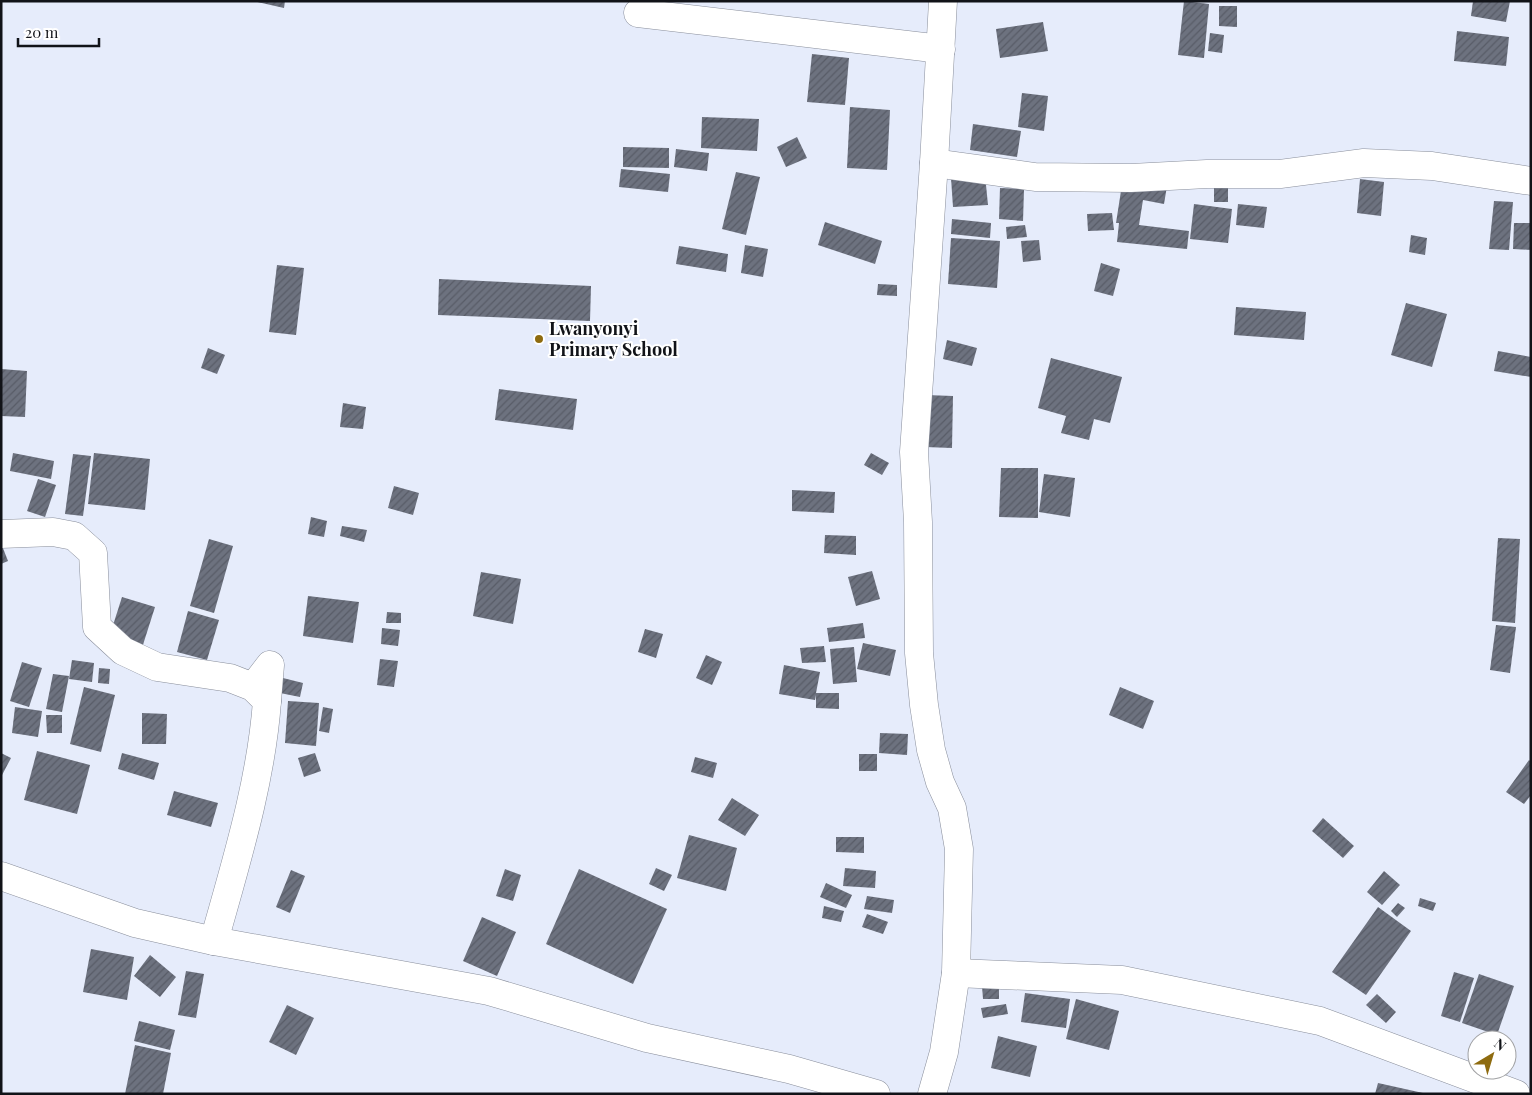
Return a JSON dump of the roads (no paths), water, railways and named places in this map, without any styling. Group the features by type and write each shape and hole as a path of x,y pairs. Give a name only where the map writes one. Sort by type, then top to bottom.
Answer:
{"street":[{"path":"932,1094 944,1052 956,973 959,849 952,808 940,782 931,750 924,705 919,653 918,522 914,452 943,1"},
{"path":"638,13 941,49"},
{"path":"934,163 1035,177 1131,178 1207,174 1280,174 1364,162 1432,166 1531,180"},
{"path":"1,534 54,532 74,536 93,553 97,626 122,651 157,667 230,678 260,694 265,729 251,811 214,940"},
{"path":"1,876 135,923 214,940 489,991 647,1038 789,1069 876,1094"},
{"path":"956,973 1122,980 1320,1021 1516,1094"}],"place":[{"name":"Lwanyonyi Primary School","path":"539,339"}]}
